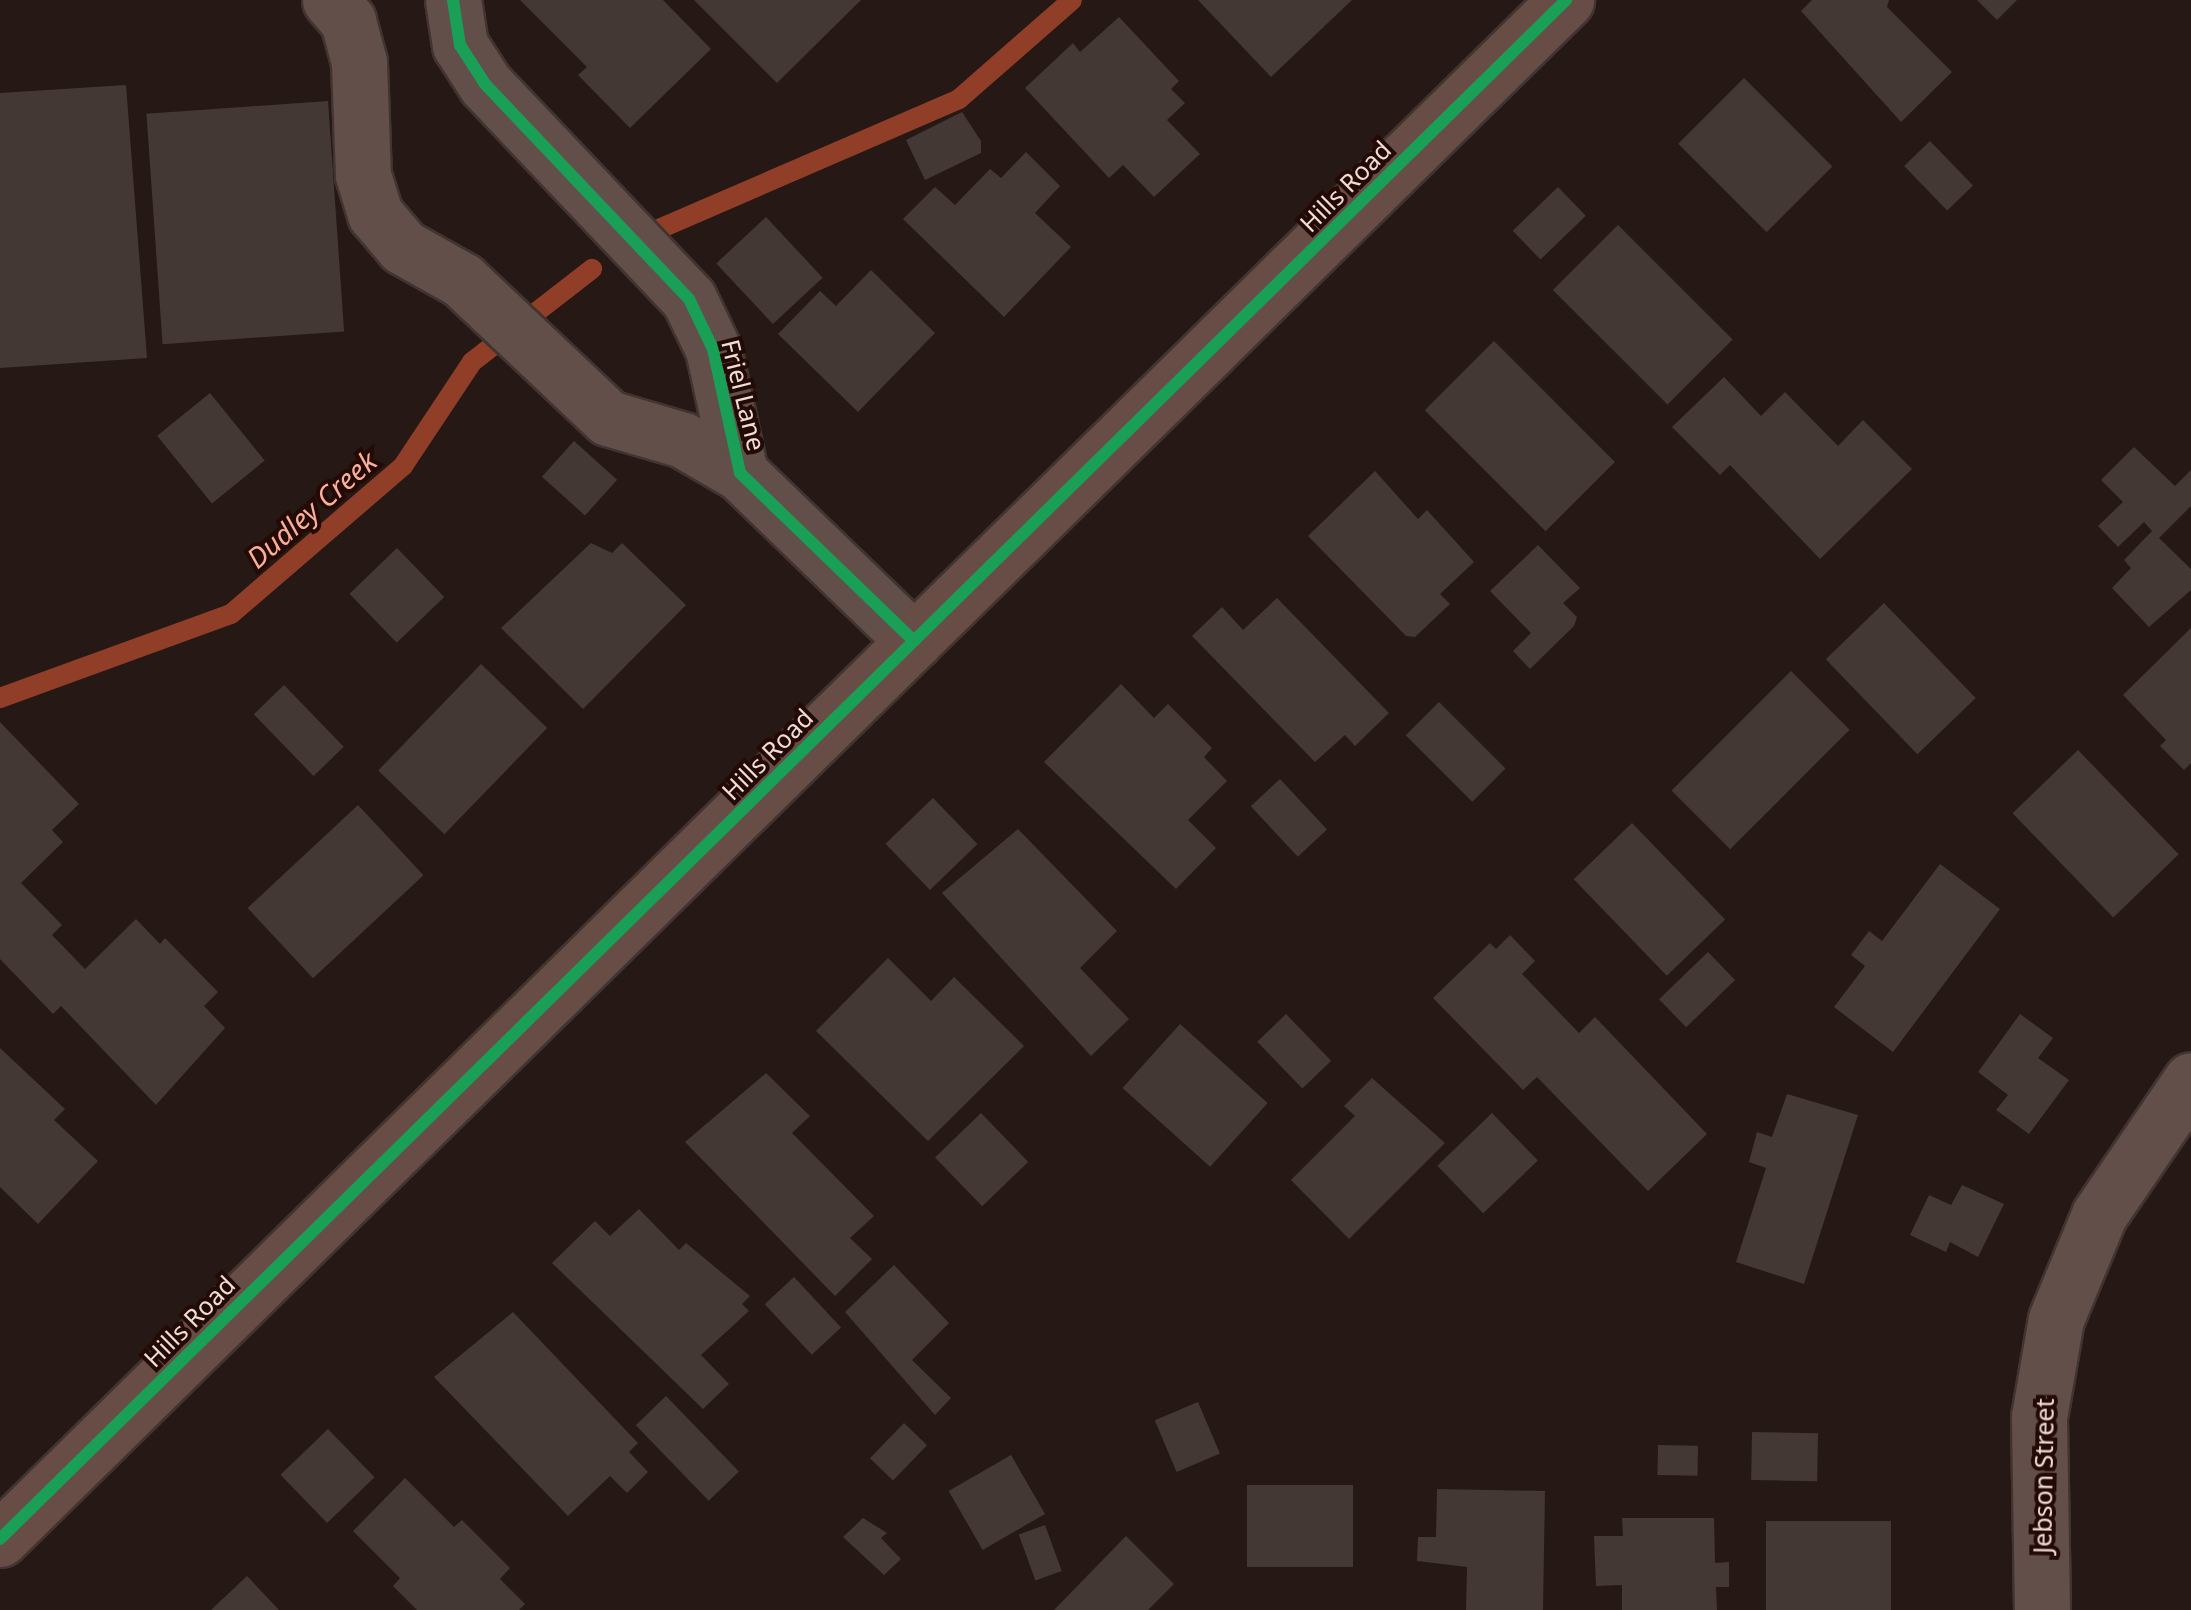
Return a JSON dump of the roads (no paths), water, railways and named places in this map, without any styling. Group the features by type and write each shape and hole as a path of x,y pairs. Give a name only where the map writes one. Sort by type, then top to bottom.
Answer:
{"main road":[{"name":"Hills Road","path":"0,1539 1566,0"}],"street":[{"path":"330,0 348,21 359,62 364,174 371,201 403,247 462,280 608,418 683,440 740,472"},
{"name":"Friel Lane","path":"452,0 460,46 485,84 689,299 713,349 740,472 914,641"},
{"name":"Jebson Street","path":"2042,1610 2039,1417 2056,1320 2099,1214 2191,1080"}],"waterway":[{"name":"Dudley Creek","path":"659,229 959,99 1072,0"},
{"name":"Dudley Creek","path":"0,698 231,614 403,466 472,362 592,269"}]}
